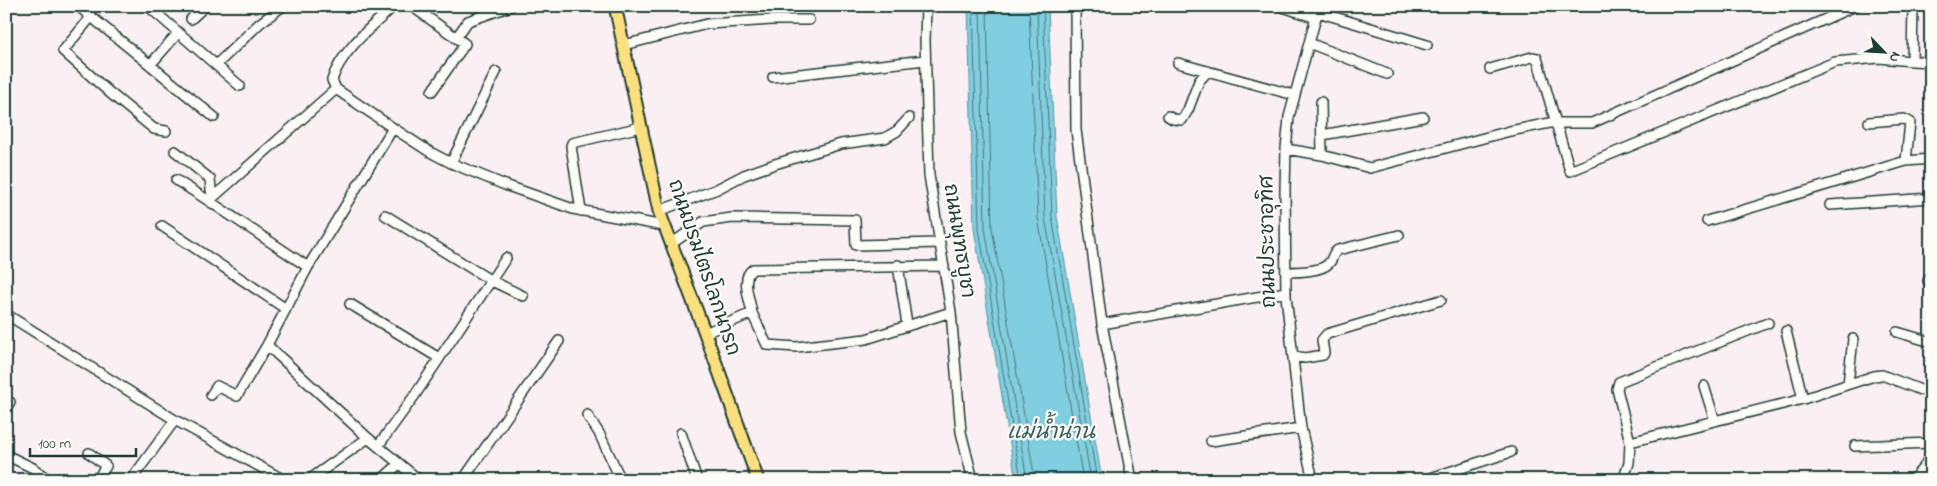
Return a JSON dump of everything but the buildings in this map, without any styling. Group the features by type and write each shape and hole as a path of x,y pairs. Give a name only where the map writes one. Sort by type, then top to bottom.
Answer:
{"main road":[{"name":"ถนนบรมไตรโลกนารถ","path":"616,6 659,211 758,480"}],"street":[{"path":"78,6 214,118"},
{"path":"148,6 240,86"},
{"path":"191,19 205,6"},
{"path":"216,65 260,23 283,6"},
{"path":"394,6 361,36 351,48 333,75 332,80 336,89 430,152 451,163 505,185 581,211 664,226"},
{"path":"456,38 468,21 511,6"},
{"name":"ถนนพุทธบูชา","path":"926,6 925,60 930,175 951,312 961,432 972,480"},
{"path":"1075,6 1076,130 1102,324 1132,480"},
{"path":"1280,6 1318,12 1427,45"},
{"path":"1286,149 1322,155 1370,168 1510,131 1556,123 1592,123 1855,6"},
{"path":"1912,61 1913,6"},
{"path":"413,8 465,44 432,91"},
{"name":"ถนนประชาอุทิศ","path":"1314,480 1301,428 1286,292 1286,149 1289,117 1318,12"},
{"path":"92,16 63,51 154,129 166,131"},
{"path":"624,44 707,24 809,20"},
{"path":"150,65 178,32"},
{"path":"1309,44 1387,74"},
{"path":"1490,69 1527,58 1537,58 1570,171 1835,62 1879,58 1931,62"},
{"path":"773,77 925,60"},
{"path":"1178,63 1294,96"},
{"path":"1168,116 1182,120 1188,110 1198,80 1208,71"},
{"path":"451,163 496,72"},
{"path":"211,200 336,89"},
{"path":"1321,102 1322,155"},
{"path":"659,211 775,164 841,144 885,138 898,131 909,118"},
{"path":"1322,135 1423,118"},
{"path":"1869,122 1904,119 1910,122 1906,161"},
{"path":"581,211 570,146 572,143 641,127"},
{"path":"211,396 217,386 237,396 267,345 308,267 393,128"},
{"path":"175,151 210,179 211,200"},
{"path":"1707,221 1906,161 1931,159"},
{"path":"176,180 211,200 308,267"},
{"path":"1830,205 1931,198"},
{"path":"385,215 490,280 523,296"},
{"path":"671,244 703,222 732,218 855,220 856,245 940,243"},
{"path":"162,226 286,309"},
{"path":"1286,272 1301,272 1324,266 1329,264 1334,252 1338,250 1399,235"},
{"path":"378,446 506,258"},
{"path":"898,266 907,326"},
{"path":"944,266 753,269 748,272 746,278 752,313 767,345 797,347 866,339 951,312"},
{"path":"1102,324 1286,292"},
{"path":"1293,356 1305,358 1323,355 1322,340 1328,334 1441,300"},
{"path":"350,304 438,358"},
{"path":"705,333 752,313"},
{"path":"6,314 175,420 284,480"},
{"path":"1627,478 1630,442 1616,389 1619,382 1768,322"},
{"path":"1786,331 1803,400"},
{"path":"1897,332 1931,342"},
{"path":"1848,384 1853,339"},
{"path":"463,480 559,341"},
{"path":"267,345 368,438 419,480"},
{"path":"1630,442 1803,400 1874,376 1882,375 1931,394"},
{"path":"1704,386 1715,421"},
{"path":"587,415 599,433 621,480"},
{"path":"131,480 175,420"},
{"path":"1211,441 1301,428"},
{"path":"682,434 697,480"},
{"path":"309,480 368,438"},
{"path":"1855,446 1931,443"},
{"path":"1424,480 1511,452"},
{"path":"90,453 106,466 97,480"},
{"path":"1912,480 1924,467 1931,454"},
{"path":"6,455 33,468 49,480"},
{"path":"382,480 399,464"}],"water":[{"name":"แม่น้ำน่าน","path":"968,6 1048,6 1057,216 1102,480 1016,480 974,229"}]}
